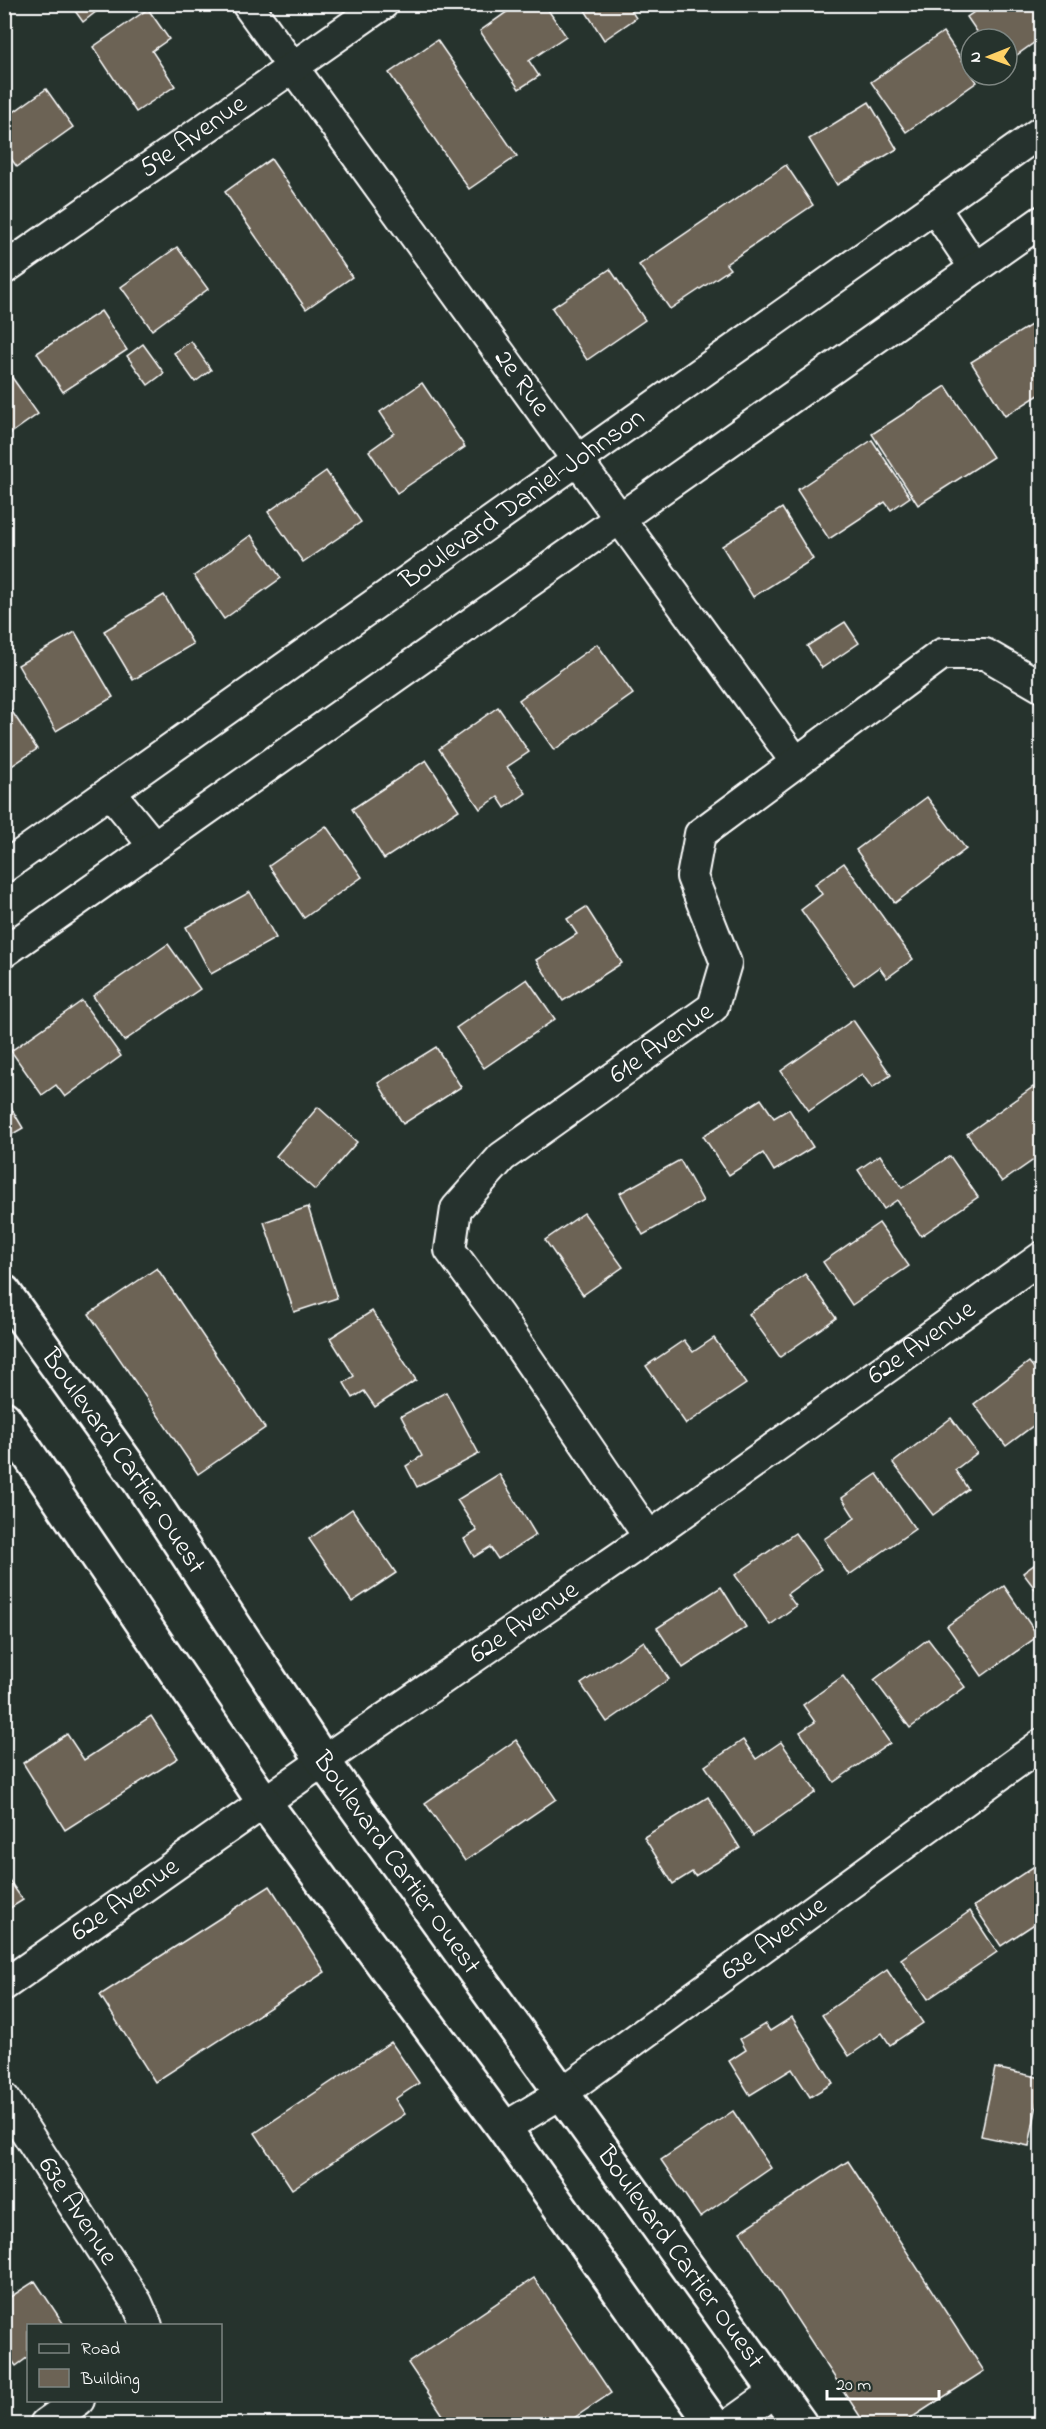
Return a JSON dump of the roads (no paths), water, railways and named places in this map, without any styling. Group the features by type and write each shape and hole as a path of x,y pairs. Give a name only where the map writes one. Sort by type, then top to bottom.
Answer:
{"street":[{"name":"2e Rue","path":"248,4 796,762"},
{"name":"59e Avenue","path":"4,269 383,4"},
{"name":"Boulevard Daniel-Johnson","path":"4,867 1041,131"},
{"path":"934,207 975,268"},
{"path":"4,952 1041,221"},
{"name":"61e Avenue","path":"649,1538 498,1315 450,1250 456,1209 502,1157 713,1007 726,963 692,877 700,834 942,654 985,654 1041,687"},
{"path":"110,792 154,846"},
{"name":"62e Avenue","path":"4,1985 323,1761 649,1538 1041,1257"},
{"name":"Boulevard Cartier Ouest","path":"4,1292 140,1482 323,1761 800,2424"},
{"path":"4,1418 264,1802 504,2128 713,2424"},
{"name":"63e Avenue","path":"504,2128 562,2093 1041,1744"},
{"name":"63e Avenue","path":"4,2098 137,2303 147,2324"},
{"path":"730,2424 776,2391"},
{"path":"45,2424 76,2402"}]}
